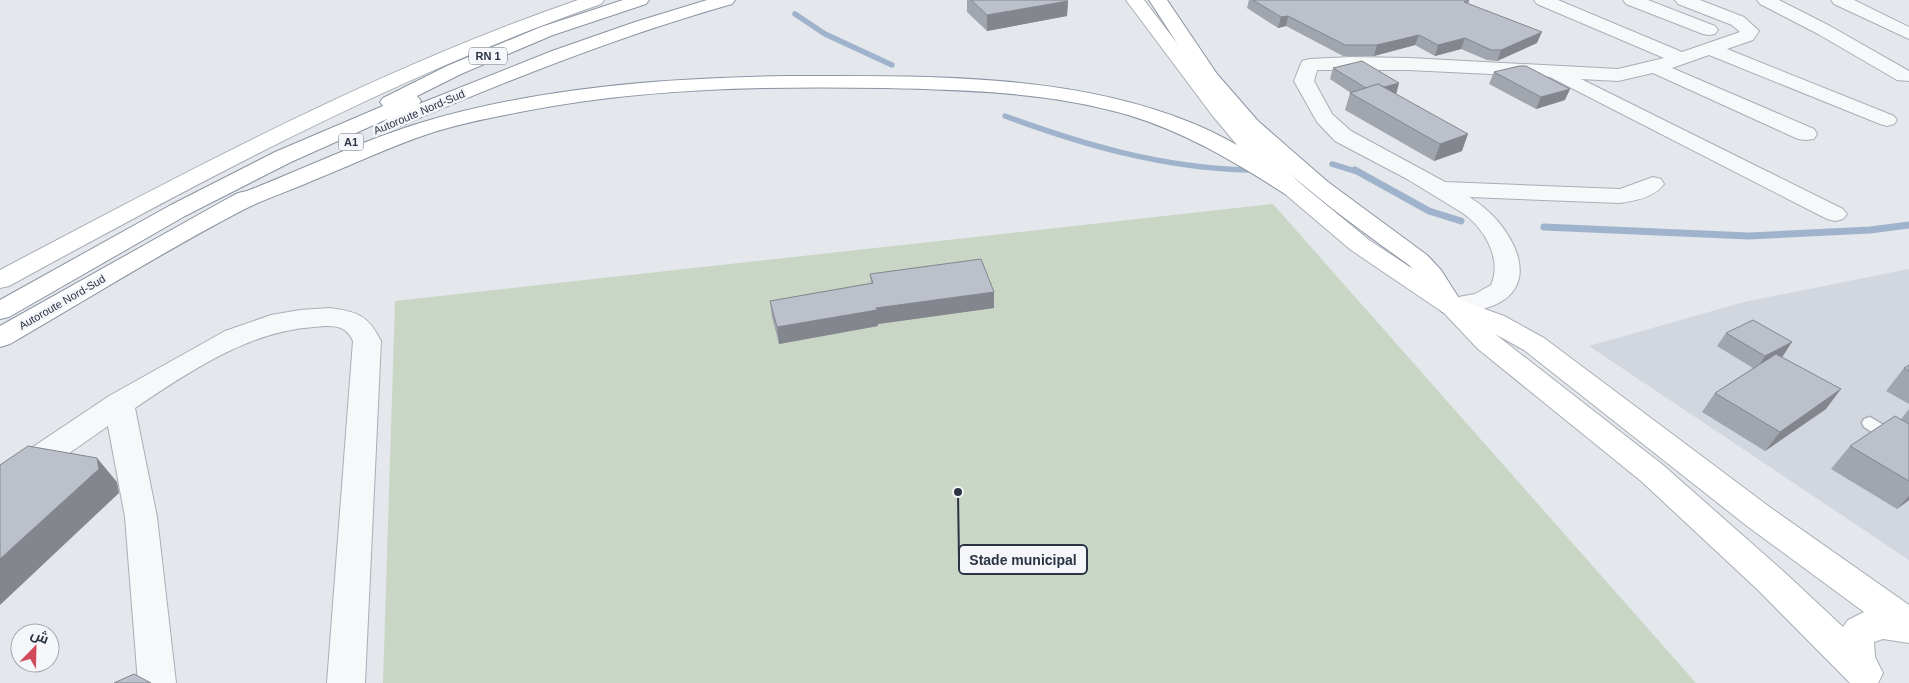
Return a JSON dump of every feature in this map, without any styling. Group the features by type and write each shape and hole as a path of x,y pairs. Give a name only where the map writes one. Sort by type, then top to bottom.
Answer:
{"main road":[{"path":"0,280 156,197 336,108 436,62 595,0"},
{"name":"RN 1","path":"344,131 394,100 454,70 547,31 640,0"},
{"name":"Autoroute Nord-Sud","path":"0,311 177,211 283,157 464,77 558,40 684,0"},
{"name":"Autoroute Nord-Sud","path":"0,338 230,206 384,126 517,70 616,34 726,0"},
{"path":"1135,0 1219,111 1255,152 1293,189 1360,245 1451,306 1488,343 1652,473 1770,580 1867,676"},
{"path":"1158,0 1194,55 1229,102 1264,139 1314,182 1418,260 1432,274 1451,306 1494,322 1534,344 1759,517 1909,626"},
{"path":"230,206 398,138 429,127 486,112 536,102 632,90 718,83 786,81 965,85 1060,94 1112,104 1165,120 1209,138 1293,189"},
{"path":"1867,676 1855,653 1855,640 1862,630 1874,624 1909,626"}],"street":[{"path":"1543,0 1680,58"},
{"path":"1632,0 1734,40"},
{"path":"1451,306 1480,301 1493,297 1502,291 1506,281 1507,255 1500,239 1480,215 1442,189 1343,136 1332,128 1325,121 1304,81 1309,65 1370,63 1618,74 1654,67 1747,36 1750,31 1738,21 1684,0"},
{"path":"1766,0 1824,30 1904,76"},
{"path":"1840,0 1909,34"},
{"path":"1709,48 1887,120"},
{"path":"1654,67 1806,134"},
{"path":"1550,71 1835,214"},
{"path":"1442,189 1620,196 1633,194 1652,184"},
{"path":"0,485 120,403 195,358 235,337 271,324 300,319 330,317 348,320 361,328 367,341 346,683"},
{"path":"120,403 141,517 157,683"}],"lane":[{"path":"1870,423 1909,448"}],"shaded area":[{"path":"1909,269 1909,560 1589,346 1744,302"}],"green space":[{"path":"1273,204 1696,683 383,683 395,301"}],"building":[{"path":"971,0 1067,0 1068,1 987,15"},
{"path":"1253,0 1467,0 1469,1 1464,2 1542,32 1501,50 1491,50 1465,38 1438,45 1419,35 1377,45 1345,45 1288,16 1281,17"},
{"path":"1362,61 1399,83 1384,87 1378,84 1366,88 1333,68"},
{"path":"1526,66 1570,89 1541,97 1494,72"},
{"path":"1378,84 1468,134 1440,144 1350,93"},
{"path":"981,259 994,292 876,308 877,310 777,327 770,301 873,283 870,274"},
{"path":"1753,320 1792,342 1765,356 1726,333"},
{"path":"1776,354 1841,389 1780,432 1715,393"},
{"path":"1895,416 1909,424 1909,481 1850,446"},
{"path":"28,446 97,458 99,469 0,559 0,465"},
{"path":"134,674 151,683 114,683"}],"waterway":[{"path":"795,14 825,34 892,65"},
{"path":"1005,116 1094,145 1155,160 1185,165 1248,170"},
{"path":"1332,164 1358,172"},
{"path":"1355,170 1429,211 1461,221"},
{"path":"1544,227 1749,236 1870,230 1909,225"}],"place":[{"name":"Stade municipal","path":"958,492"}]}
